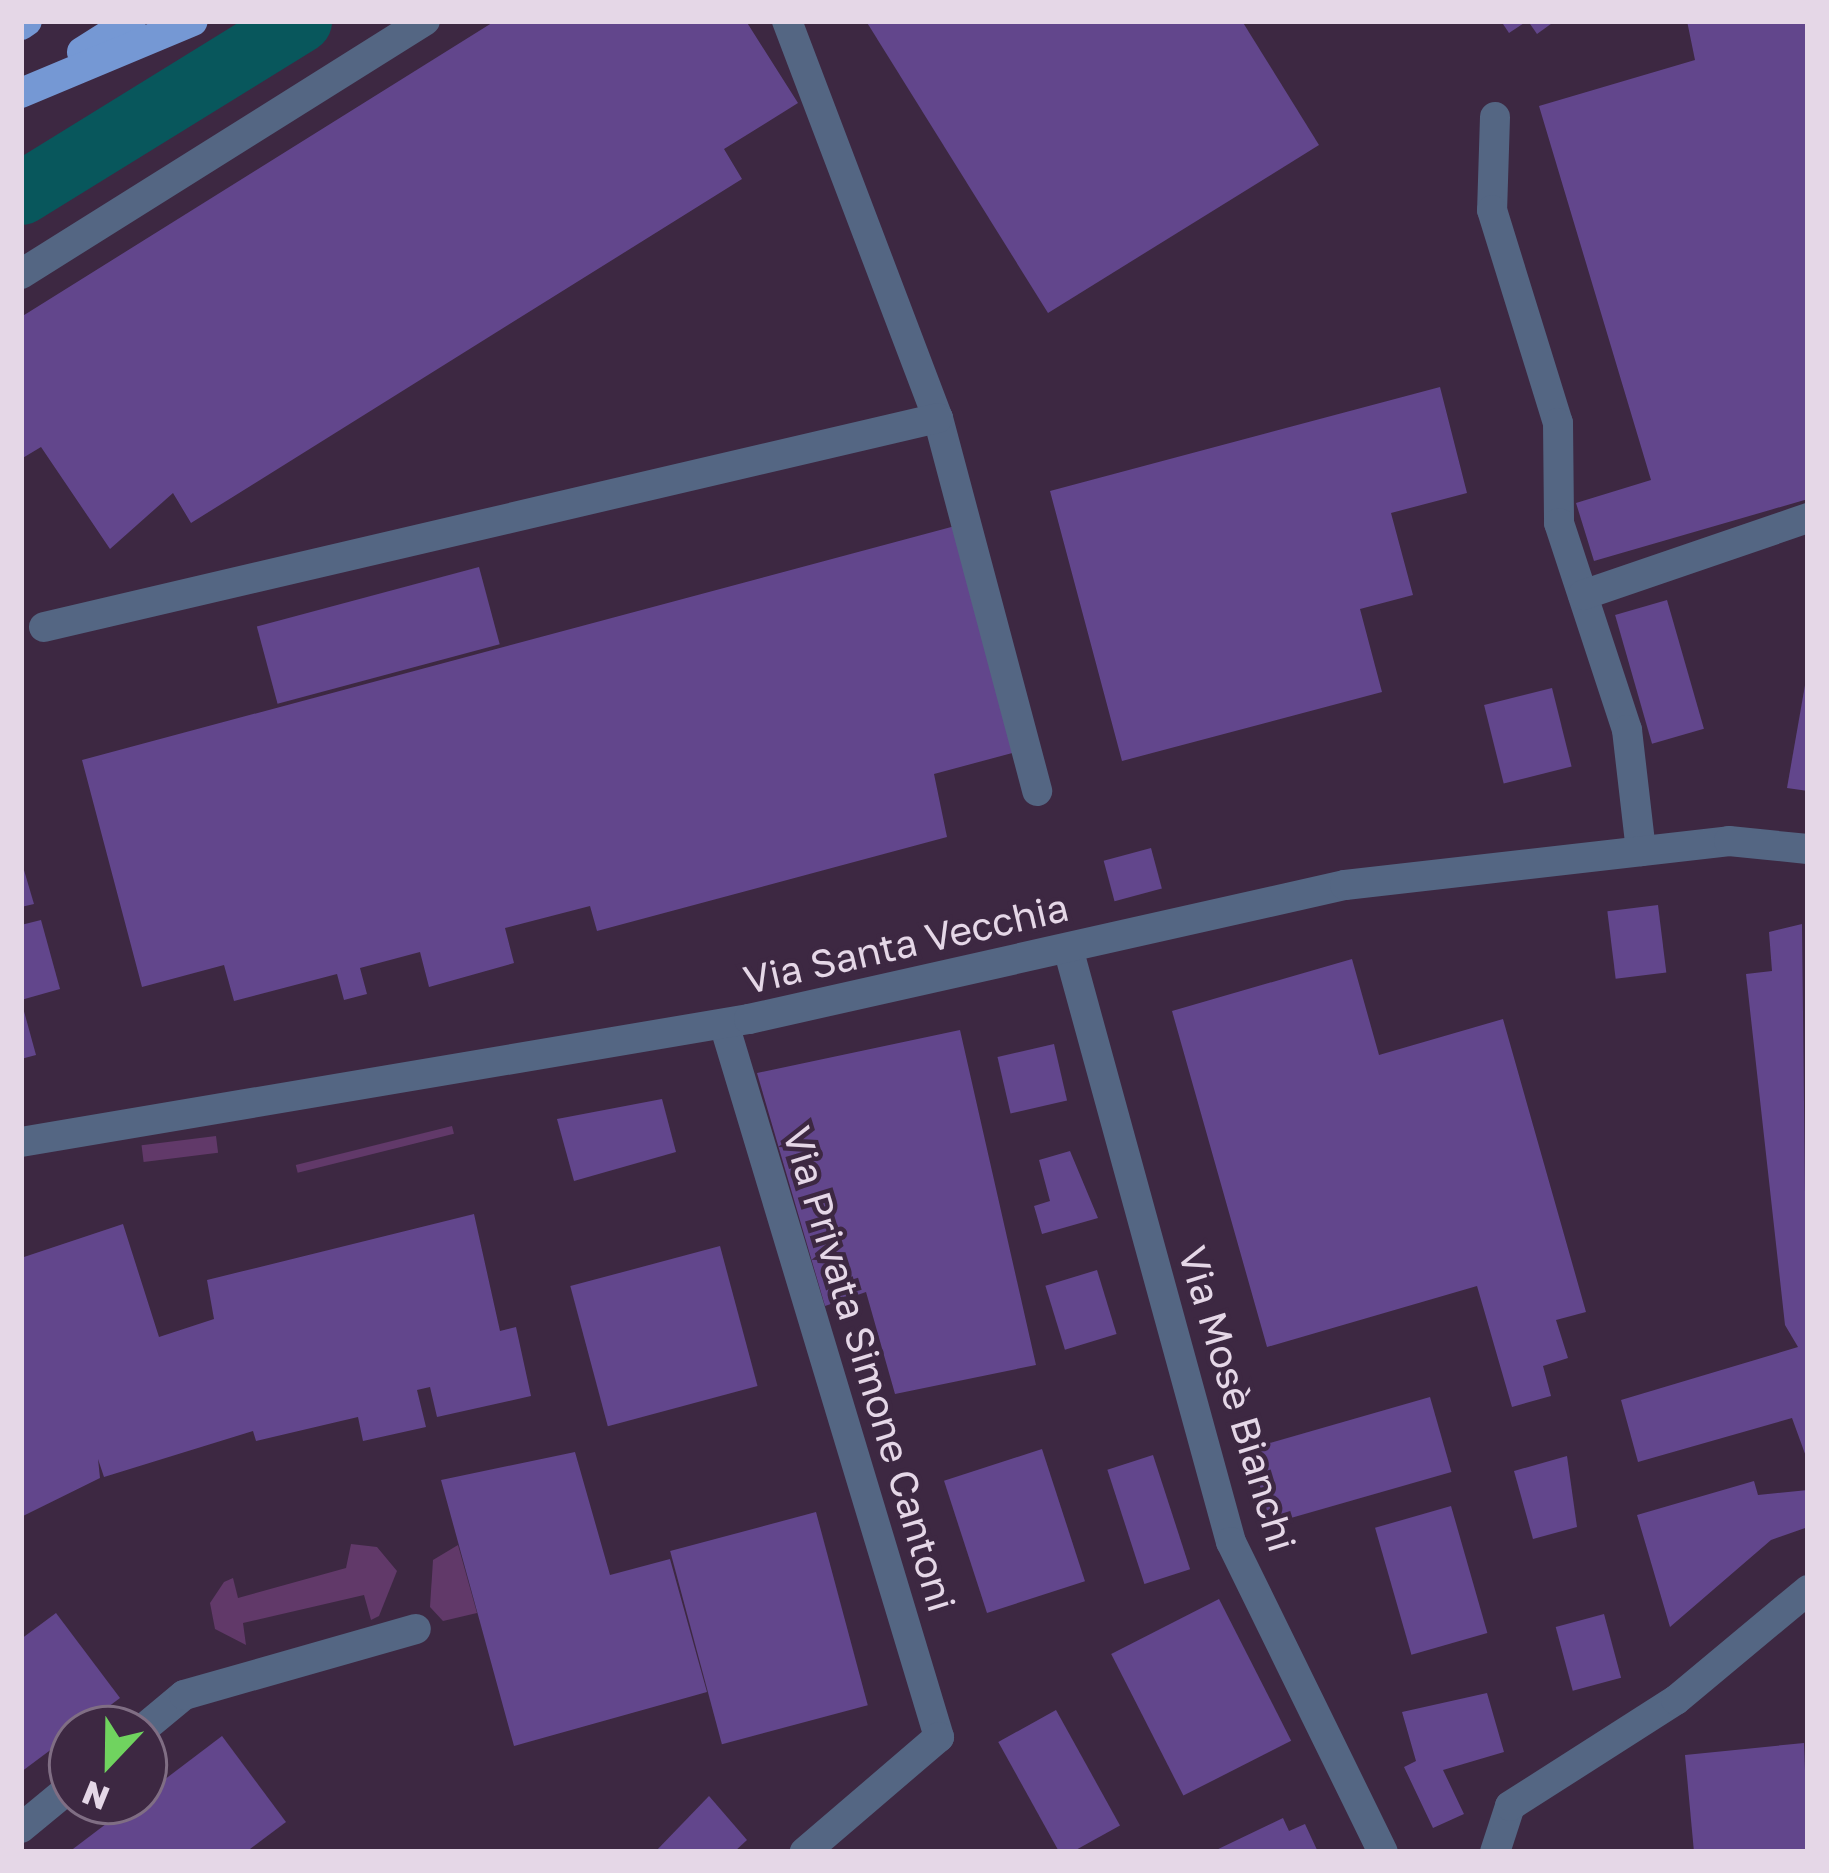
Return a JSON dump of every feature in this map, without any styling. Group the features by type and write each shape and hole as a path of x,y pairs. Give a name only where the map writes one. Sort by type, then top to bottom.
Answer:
{"main road":[{"path":"21,91 131,21"},
{"path":"21,91 193,21"}],"street":[{"path":"21,274 425,21"},
{"path":"787,21 938,418 1037,791"},
{"path":"1495,117 1492,210 1558,423 1559,523 1627,730 1641,851"},
{"path":"44,627 938,418"},
{"path":"1583,595 1808,518"},
{"name":"Via Santa Vecchia","path":"21,1142 724,1024 1346,886 1729,841 1808,849"},
{"name":"Via Mosè Bianchi","path":"1068,948 1232,1542 1383,1852"},
{"name":"Via Privata Simone Cantoni","path":"724,1024 939,1737 805,1852"},
{"path":"1495,1852 1510,1806 1676,1700 1808,1590"},
{"path":"168,1708 184,1695 416,1629"},
{"path":"21,1828 48,1806"}],"shaded area":[{"path":"452,1126 454,1134 298,1173 296,1165"},
{"path":"216,1136 218,1153 144,1162 142,1145"},
{"path":"351,1544 377,1547 397,1571 379,1616 371,1620 364,1595 243,1623 246,1645 215,1629 210,1603 224,1582 233,1578 238,1598 346,1568"},
{"path":"458,1545 477,1613 443,1621 430,1607 433,1560"}],"building":[{"path":"495,21 746,21 798,103 724,149 742,179 191,523 173,493 110,549 41,447 21,459 21,317"},
{"path":"866,21 1242,21 1319,145 1048,313"},
{"path":"1501,21 1527,21 1509,33"},
{"path":"1528,21 1555,21 1537,34"},
{"path":"1687,21 1808,21 1808,499 1594,561 1576,503 1651,480 1539,106 1695,60"},
{"path":"1440,387 1467,493 1391,513 1413,595 1360,609 1382,692 1122,761 1050,491"},
{"path":"955,526 1016,752 934,774 947,837 597,931 590,906 505,928 514,963 429,987 420,952 360,968 367,994 344,1000 337,974 234,1001 224,965 142,987 82,760"},
{"path":"479,567 500,644 278,704 257,627"},
{"path":"1667,600 1704,729 1652,744 1615,615"},
{"path":"1808,668 1808,791 1787,788"},
{"path":"1552,688 1572,767 1504,784 1484,705"},
{"path":"1151,848 1162,889 1115,901 1104,861"},
{"path":"21,860 34,904 21,907"},
{"path":"1658,905 1666,972 1616,979 1607,911"},
{"path":"41,920 60,989 21,1000 21,925"},
{"path":"1802,924 1808,1462 1792,1418 1638,1462 1621,1400 1798,1347 1785,1325 1746,974 1772,971 1769,932"},
{"path":"1352,959 1379,1055 1503,1019 1586,1312 1556,1320 1568,1358 1543,1366 1551,1396 1512,1407 1477,1286 1267,1347 1172,1011"},
{"path":"21,1005 36,1055 21,1059"},
{"path":"960,1030 1036,1365 895,1394 866,1292 825,1306 757,1073"},
{"path":"1054,1044 1067,1101 1011,1114 997,1057"},
{"path":"662,1099 676,1152 574,1181 557,1119"},
{"path":"1070,1151 1098,1218 1042,1234 1034,1206 1050,1201 1039,1160"},
{"path":"474,1214 500,1331 516,1327 531,1396 437,1417 430,1387 417,1390 426,1427 363,1441 358,1417 256,1441 253,1431 104,1477 98,1459 100,1478 21,1517 21,1258 123,1224 159,1337 214,1319 207,1280"},
{"path":"720,1246 758,1386 608,1426 570,1286"},
{"path":"1097,1270 1117,1334 1065,1350 1045,1286"},
{"path":"1430,1397 1451,1472 1271,1524 1249,1449"},
{"path":"1042,1449 1085,1581 987,1613 944,1481"},
{"path":"575,1452 610,1575 670,1559 707,1692 514,1746 441,1480"},
{"path":"1153,1455 1190,1569 1144,1584 1107,1470"},
{"path":"1567,1456 1577,1527 1533,1539 1514,1471"},
{"path":"1754,1481 1758,1495 1808,1490 1808,1527 1771,1540 1670,1627 1637,1515"},
{"path":"1451,1506 1487,1633 1411,1655 1375,1528"},
{"path":"816,1512 868,1705 722,1744 670,1551"},
{"path":"1219,1599 1291,1741 1183,1796 1111,1654"},
{"path":"56,1613 120,1698 111,1705 48,1705 48,1752 21,1772 21,1639"},
{"path":"1604,1614 1621,1678 1573,1691 1556,1627"},
{"path":"1487,1693 1504,1752 1443,1770 1464,1814 1433,1828 1404,1767 1416,1761 1402,1712"},
{"path":"1056,1710 1120,1825 1072,1852 1059,1852 998,1742"},
{"path":"222,1736 286,1822 246,1852 69,1852 105,1825 168,1825 168,1777"},
{"path":"1804,1743 1808,1852 1694,1852 1685,1755"},
{"path":"709,1796 747,1840 734,1852 655,1852"},
{"path":"1283,1818 1289,1831 1305,1824 1318,1852 1212,1852"}],"waterway":[{"path":"21,193 300,21"}]}
